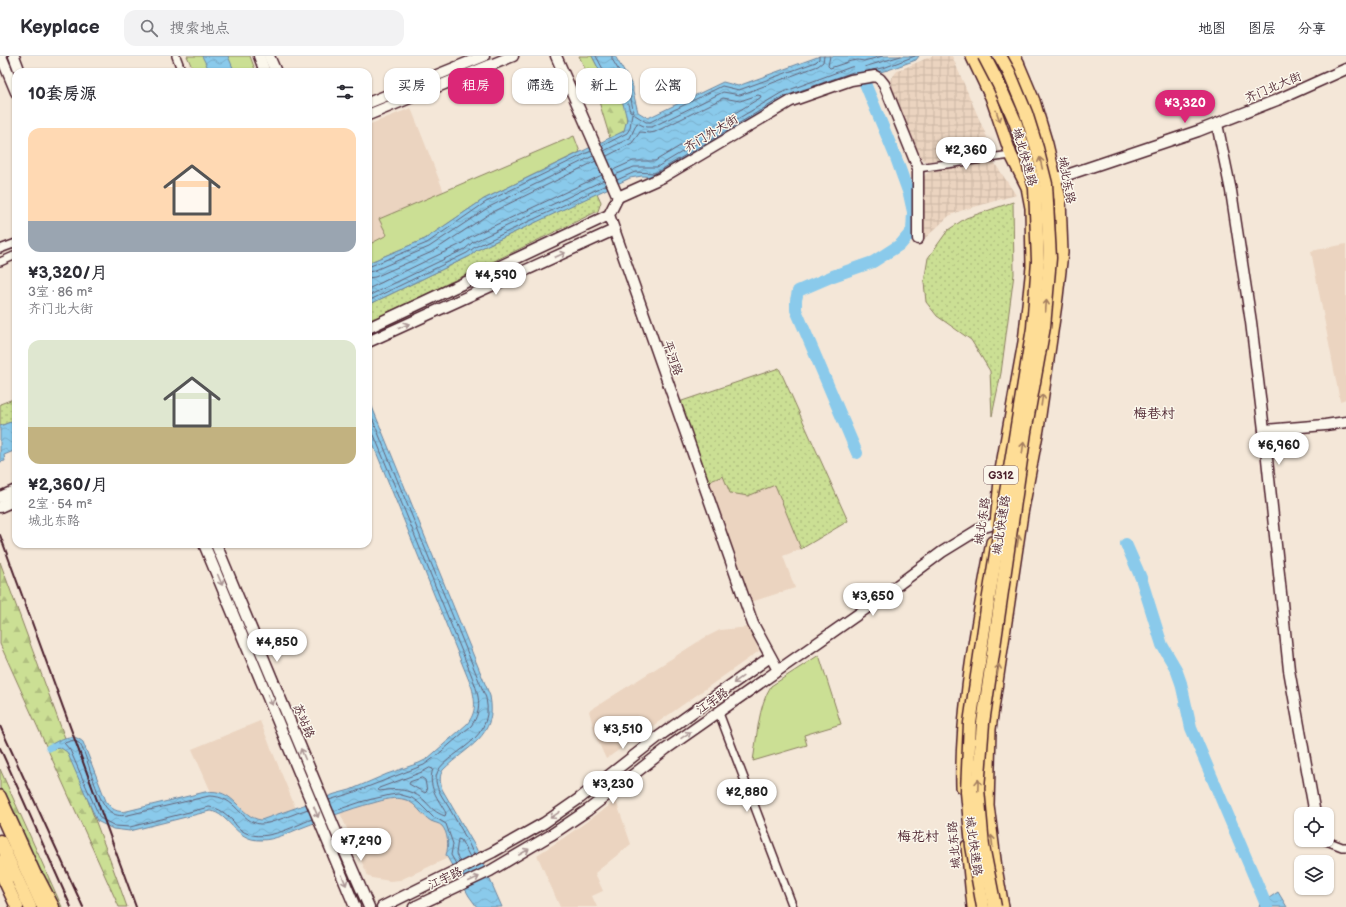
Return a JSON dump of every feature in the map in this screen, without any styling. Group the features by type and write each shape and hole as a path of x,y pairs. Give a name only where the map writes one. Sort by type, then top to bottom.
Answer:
{"highway":[{"path":"972,56 990,94"},
{"name":"城北快速路","path":"984,56 1000,85 1015,121 1035,188 1038,261 1033,328 988,602 970,723 967,792 978,846 995,907"},
{"name":"城北快速路","path":"983,907 978,846 978,789 982,723 1025,432 1044,327 1050,258 1046,184 1026,113 1009,72 1000,56"},
{"path":"0,812 50,907"},
{"path":"0,842 30,907"},
{"path":"978,846 978,907"},
{"path":"978,846 1000,907"},
{"path":"27,856 50,907"},
{"path":"0,871 17,907"}],"main road":[{"path":"1,56 12,82"},
{"path":"14,56 18,68"},
{"path":"259,56 264,68"},
{"path":"269,56 274,68"},
{"path":"372,101 484,56"},
{"path":"372,113 513,56"},
{"path":"372,326 609,215 615,193 556,56"},
{"name":"城北东路","path":"969,56 990,94 1011,155 1028,187 1031,208 1032,267 1024,342 1001,470 995,525 972,653 964,720 962,771 964,812 973,907"},
{"name":"城北东路","path":"1004,907 996,868 988,804 990,729 1022,514 1038,429 1062,253 1060,199 1047,144 1034,101 1016,58"},
{"name":"齐门北大街","path":"1028,187 1055,180 1128,156 1217,124 1277,100 1346,69"},
{"name":"齐门外大街","path":"615,193 663,177 791,101 851,80 875,76 884,84 918,168"},
{"path":"1217,124 1235,214 1251,322 1289,670 1314,807"},
{"path":"918,168 918,239"},
{"name":"平河路","path":"609,215 753,624 778,670"},
{"path":"372,340 614,230"},
{"path":"1264,430 1325,426 1346,422"},
{"path":"2,502 12,493"},
{"path":"2,502 12,501"},
{"name":"江宇路","path":"414,907 490,871 573,821 666,748 719,713 867,608 942,552 981,528 995,525 1022,514"},
{"name":"苏站路","path":"206,548 356,907"},
{"name":"苏站路","path":"218,548 318,790 369,907"},
{"name":"江宇路","path":"382,907 484,857 564,809 658,737 770,657"},
{"path":"0,796 27,856"},
{"path":"0,861 21,907"}],"street":[{"path":"176,56 180,68"},
{"path":"918,168 1011,155"},
{"path":"0,249 12,244"},
{"path":"0,262 12,257"},
{"path":"719,713 793,907"},
{"path":"1334,844 1346,847"}],"shaded area":[{"path":"932,56 952,56 992,149 930,161 925,161 917,154 890,87 890,80 897,71"},
{"path":"411,108 444,192 380,219 387,235 372,243 372,123"},
{"path":"994,162 1016,195 960,211 949,216 921,242 923,178 926,174 931,171"},
{"path":"1346,244 1346,399 1340,401 1311,251"},
{"path":"723,476 775,485 801,549 783,556 795,588 751,602 708,482"},
{"path":"749,627 759,651 606,759 596,737 589,711 704,638 720,630"},
{"path":"260,721 296,809 260,820 251,817 229,797 211,792 192,749"},
{"path":"391,798 403,799 411,802 432,821 443,826 449,845 446,855 448,858 400,880 390,881 368,876 340,813"},
{"path":"616,801 631,844 595,873 603,891 592,896 597,907 560,907 537,855"}],"green space":[{"path":"187,56 250,56 254,68 192,68"},
{"path":"579,56 592,56 598,68 585,68"},
{"path":"600,104 624,104 626,111 626,126 620,134 610,138"},
{"path":"574,136 580,152 484,199 425,239 372,261 372,243 387,235 379,219"},
{"path":"597,193 601,202 598,211 372,320 372,303 470,256 477,250"},
{"path":"1013,202 1014,274 1001,373 992,416 990,371 971,340 937,316 926,302 924,282 928,258 948,230 966,218"},
{"path":"779,368 848,521 801,549 775,485 748,496 730,493 723,476 708,482 679,402"},
{"path":"12,400 12,422 0,426 0,404"},
{"path":"0,562 127,907 119,907 0,644"},
{"path":"819,655 841,724 804,735 807,745 753,761 763,703 771,686"},
{"path":"0,769 62,907 55,907 0,788"}],"water":[{"path":"202,56 228,56 233,68 208,68"},
{"path":"592,56 615,56 622,68 598,68"},
{"path":"820,56 919,56 916,60 888,70 863,76 785,101 654,177 642,176 630,178 477,250 470,256 372,303 372,261 425,239 484,199 624,131 627,119 623,104 632,104 632,85 638,112 648,118 677,104 696,104 696,95 723,82 738,86"},
{"path":"372,407 490,696 491,710 485,731 471,747 443,770 440,781 442,789 476,848 502,907 477,907 469,896 446,855 446,832 441,825 428,819 413,804 406,800 398,798 364,805 281,836 266,840 252,839 245,836 238,832 217,813 210,811 130,831 113,829 97,821 67,752 61,748 52,749 50,745 62,739 71,737 75,737 83,742 106,801 117,811 127,811 205,792 215,792 230,798 247,814 261,820 350,790 427,759 470,720 474,711 472,688 372,442"},
{"path":"12,422 12,452 4,455 5,461 0,462 0,426"},
{"path":"1278,892 1287,907 1259,907 1260,904"}],"waterway":[{"path":"857,453 796,310 796,300 798,291 833,276 873,262 901,244 912,231 913,212 909,194 896,158 859,69"},
{"path":"1126,544 1141,578 1162,645 1176,669 1181,683 1191,728 1267,907"}],"railway":[{"path":"0,535 136,907"},
{"path":"0,726 83,907"},
{"path":"0,748 71,907"}],"district":[{"name":"梅巷村","path":"1154,413"},
{"name":"梅花村","path":"918,836"}]}
